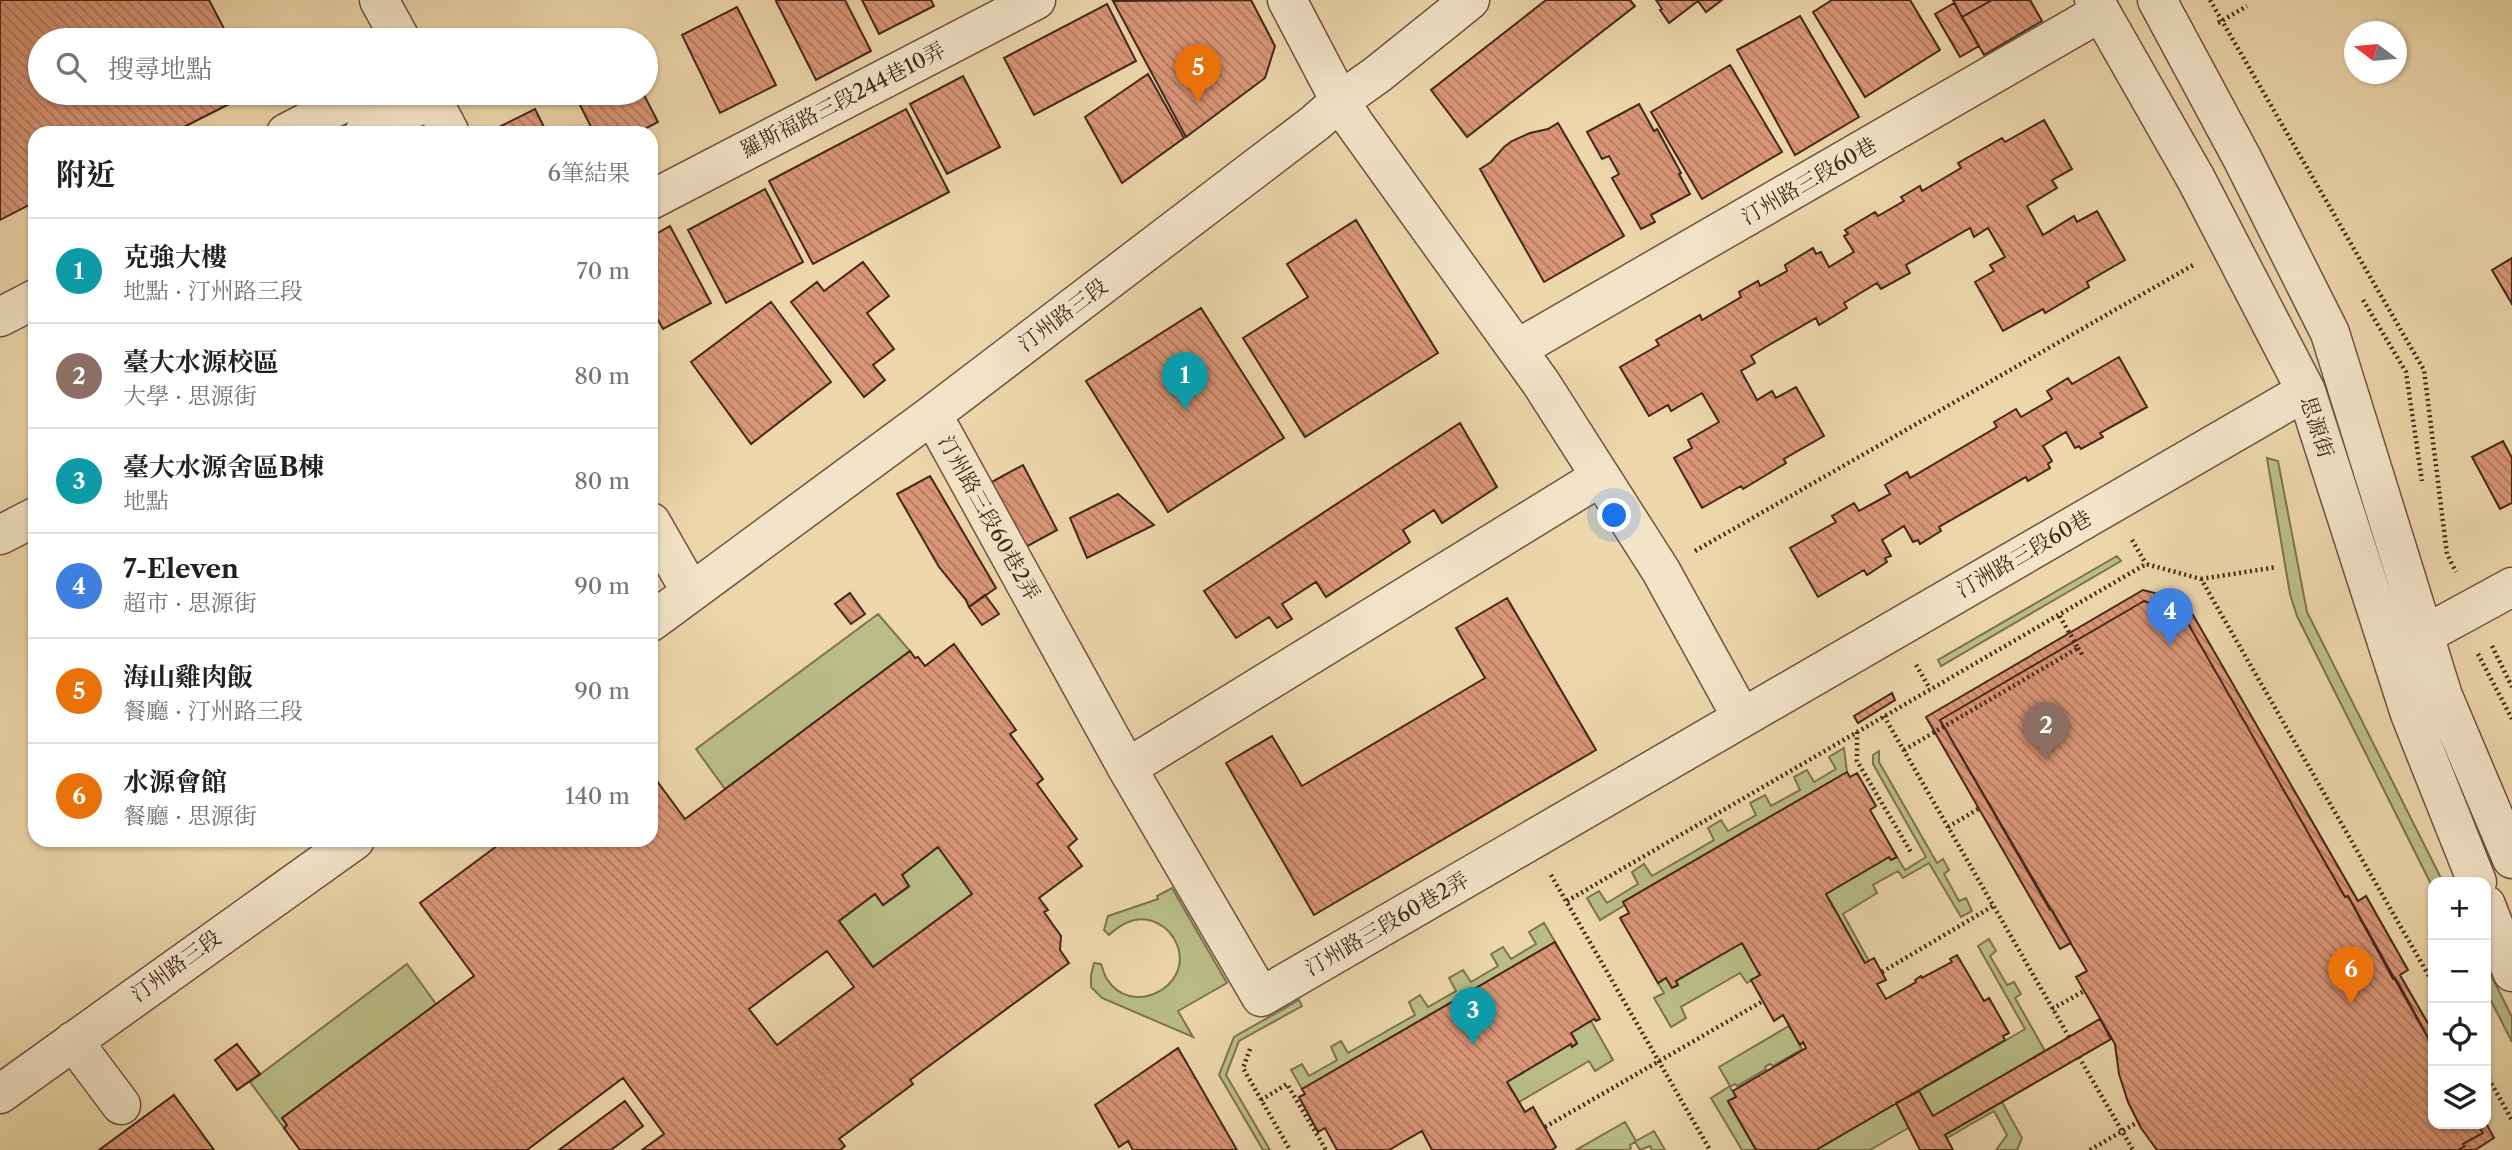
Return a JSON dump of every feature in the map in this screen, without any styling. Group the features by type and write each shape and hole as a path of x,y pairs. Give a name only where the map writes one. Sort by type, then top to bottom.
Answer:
{"street":[{"path":"379,0 394,28"},
{"name":"羅斯福路三段244巷10弄","path":"658,196 1036,0"},
{"path":"1287,0 1340,101 1517,349 1661,571 1742,718"},
{"name":"汀州路三段","path":"658,617 929,417 1378,74 1470,0"},
{"name":"思源街","path":"2157,0 2242,158 2330,333 2442,696 2512,859"},
{"name":"思源街","path":"2098,6 2196,179 2306,391 2410,714 2475,877"},
{"name":"汀州路三段60巷","path":"1517,349 2098,6"},
{"path":"299,126 340,105"},
{"path":"376,126 414,105"},
{"path":"435,105 446,126"},
{"path":"0,317 28,303"},
{"name":"汀洲路三段60巷","path":"1742,718 2306,391"},
{"name":"汀州路三段60巷2弄","path":"929,417 942,432 1127,768 1261,997 1742,718"},
{"path":"1127,768 1600,477"},
{"path":"0,535 28,521"},
{"path":"658,534 691,592"},
{"path":"2424,635 2512,587"},
{"name":"汀州路三段","path":"0,1094 345,847"},
{"path":"2491,918 2512,972"},
{"path":"73,1041 121,1105"}],"path":[{"path":"1661,571 2229,245"},
{"path":"2130,536 2146,564 2201,579 2277,566"},
{"path":"1567,901 2146,564"},
{"path":"2201,579 2428,974"},
{"path":"2059,615 2083,656"},
{"path":"1904,750 2078,648"},
{"path":"1914,662 1930,689"},
{"path":"1884,716 2069,1037"},
{"path":"1857,732 1857,761 1912,855"},
{"path":"1948,827 1978,809"},
{"path":"1532,840 1710,1150"},
{"path":"1882,972 1993,906"},
{"path":"2052,1009 2084,991"},
{"path":"1545,1127 1763,1001"},
{"path":"1250,1049 1243,1068 1290,1150"},
{"path":"2080,1057 2133,1150"},
{"path":"2491,1083 2512,1120"},
{"path":"1261,1100 1287,1084 1326,1150"},
{"path":"2090,1150 2138,1122"}],"green space":[{"path":"2267,458 2278,461 2307,612 2440,877 2428,878 2297,616 2290,594"},
{"path":"2117,556 2121,561 1941,666 1938,660"},
{"path":"878,614 910,651 725,789 696,749"},
{"path":"1844,748 1847,772 1623,902 1625,905 1600,920 1587,898 1599,891 1607,903 1638,884 1632,872 1644,864 1652,876 1714,840 1708,828 1721,820 1728,831 1756,815 1750,803 1765,795 1771,806 1800,790 1794,777 1807,770 1814,782 1836,769 1829,757"},
{"path":"1879,751 1879,762 1937,863 1943,859 1949,870 1944,874 1959,901 1966,898 1972,911 1961,917 1929,863 1903,878 1898,871 1873,885 1877,893 1843,914 1869,961 1865,963 1826,894 1889,857 1891,860 1897,857 1905,870 1926,857 1873,764 1873,755"},
{"path":"938,847 972,894 873,967 839,921 875,894 883,905 909,887 902,875"},
{"path":"1172,888 1227,983 1178,1011 1193,1037 1102,998 1091,987 1094,963 1101,964 1106,977 1117,990 1130,996 1143,997 1156,993 1167,986 1176,975 1180,962 1178,947 1167,930 1157,923 1138,919 1120,926 1109,935 1104,930 1108,916 1158,899 1157,896"},
{"path":"1544,923 1555,942 1302,1089 1291,1070 1302,1064 1309,1076 1337,1060 1331,1047 1341,1041 1348,1053 1415,1015 1409,1002 1420,995 1428,1007 1456,991 1449,978 1463,970 1471,982 1498,966 1491,954 1503,947 1511,959 1536,944 1529,932"},
{"path":"1989,939 1996,951 1990,956 2007,985 2014,982 2021,994 2015,998 2045,1051 1933,1116 1919,1091 2025,1029 1978,946"},
{"path":"1742,943 1760,975 1747,983 1740,973 1681,1007 1686,1018 1671,1027 1654,998 1664,993 1658,983 1666,978 1673,987 1678,985 1676,981"},
{"path":"407,964 436,1004 283,1118 287,1125 284,1128 250,1082"},
{"path":"2491,975 2512,1017 2512,1042 2491,1001"},
{"path":"1299,1000 1302,1006 1239,1041 1226,1075 1270,1150 1263,1150 1219,1075 1234,1037"},
{"path":"1591,1021 1613,1060 1595,1071 1589,1061 1519,1102 1507,1082 1571,1044 1577,1044 1571,1033"},
{"path":"1789,1026 1802,1049 1773,1066 1770,1064 1737,1086 1735,1084 1730,1087 1736,1097 1728,1102 1756,1150 1742,1150 1711,1098 1730,1086 1719,1067"},
{"path":"2002,1102 2022,1138 2017,1150 1996,1150 2007,1135 1994,1111 1947,1138 1945,1135"},
{"path":"1896,1103 1910,1127 1870,1150 1816,1150"},
{"path":"1625,1122 1636,1141 1654,1131 1665,1150 1652,1150 1650,1146 1640,1150 1635,1142 1628,1150 1576,1150"}],"building":[{"path":"0,0 209,0 224,28 28,28 28,105 227,105 186,126 28,126 28,206 0,220"},
{"path":"845,0 871,51 816,80 776,1"},
{"path":"862,0 931,0 934,6 879,34"},
{"path":"1251,0 1275,46 1265,78 1186,137 1113,1"},
{"path":"1546,0 1630,0 1635,6 1467,137 1431,90"},
{"path":"1656,0 1722,0 1706,12 1698,1 1669,23"},
{"path":"1832,0 1910,0 1940,50 1865,97 1813,12"},
{"path":"1953,0 1992,0 1962,17"},
{"path":"1992,0 2030,0 2042,21 1984,55 1962,17"},
{"path":"1954,3 1979,46 1960,57 1935,14"},
{"path":"1107,4 1136,61 1034,115 1004,58"},
{"path":"737,7 776,85 720,113 682,35"},
{"path":"1800,16 1859,117 1795,155 1737,50"},
{"path":"1730,65 1782,152 1702,199 1651,112"},
{"path":"1148,74 1184,138 1122,183 1085,117"},
{"path":"963,76 1000,147 947,174 910,104"},
{"path":"1639,104 1654,131 1657,129 1690,194 1651,215 1655,222 1641,229 1612,178 1619,174 1609,156 1602,159 1587,132"},
{"path":"580,105 649,105 658,122 650,126 590,126"},
{"path":"535,109 544,126 501,126"},
{"path":"906,109 949,192 813,264 769,181"},
{"path":"2044,120 2072,169 2052,180 2057,188 2027,206 2043,235 2074,216 2077,222 2097,211 2125,260 2087,282 2089,287 2045,313 2043,309 2003,331 1975,282 1994,271 1990,265 2005,257 1988,228 1974,237 1970,228 1906,265 1910,273 1881,289 1877,283 1844,303 1847,308 1819,325 1816,318 1769,345 1751,356 1755,363 1741,371 1757,400 1772,391 1776,398 1796,387 1824,436 1784,459 1786,463 1743,489 1741,486 1702,508 1674,458 1692,448 1688,440 1719,422 1702,393 1671,411 1668,405 1649,416 1620,367 1659,345 1656,340 1700,315 1702,320 1741,297 1739,292 1758,281 1760,286 1787,271 1785,265 1813,248 1816,254 1821,252 1829,267 1854,252 1844,236 1848,234 1845,230 1875,212 1878,216 1904,201 1901,197 1920,186 1922,191 1961,168 1958,163 2002,138 2005,142"},
{"path":"1558,123 1624,236 1544,282 1480,169 1512,141"},
{"path":"765,189 803,262 726,303 688,230"},
{"path":"1356,220 1438,353 1305,437 1243,338 1308,297 1287,264"},
{"path":"670,226 711,303 663,329 658,320 658,233"},
{"path":"2512,258 2512,304 2492,270"},
{"path":"863,262 889,296 867,313 894,349 873,365 885,380 864,397 791,302 817,282 824,291"},
{"path":"771,302 831,382 751,444 691,362"},
{"path":"1201,308 1284,438 1168,512 1086,381"},
{"path":"2119,357 2147,407 2100,433 2103,437 2081,449 2079,446 2075,448 2066,432 2043,446 2052,461 2048,464 2050,468 2028,481 2026,477 1939,527 1941,531 1920,544 1918,540 1913,542 1904,526 1882,540 1891,556 1885,558 1887,562 1867,575 1864,570 1818,597 1790,548 1836,522 1832,516 1854,503 1859,511 1890,494 1885,485 1907,472 1910,478 1997,427 1994,422 2016,409 2021,417 2052,399 2047,391 2068,378 2072,384"},
{"path":"1460,423 1497,487 1442,523 1434,510 1403,530 1410,542 1326,597 1316,582 1282,604 1292,619 1277,628 1269,617 1236,638 1204,591"},
{"path":"2503,441 2512,458 2512,503 2500,509 2472,457"},
{"path":"1023,465 1057,530 1024,548 990,483"},
{"path":"930,476 996,588 969,607 939,567 897,494"},
{"path":"1118,494 1154,525 1087,558 1070,518"},
{"path":"2143,590 2185,601 2358,901 2366,896 2408,970 2400,975 2428,1023 2428,1038 2182,613 2144,601 1940,720 2071,943 2060,949 1926,717"},
{"path":"850,593 865,614 851,624 835,604"},
{"path":"985,595 999,614 982,625 969,607"},
{"path":"1507,598 1596,750 1314,915 1226,763 1272,736 1302,786 1485,678 1456,628"},
{"path":"2144,601 2182,613 2428,1038 2428,1129 2480,1129 2483,1133 2463,1144 2465,1146 2458,1150 2157,1150 2141,1128 2128,1102 2119,1074 2115,1044 2076,977 2087,971 1940,720"},
{"path":"954,644 1016,730 1010,734 1043,779 1037,784 1077,839 1068,847 1082,866 1039,898 1048,910 1044,912 1061,936 1060,950 1069,963 910,1080 913,1084 839,1139 845,1146 840,1150 642,1150 664,1134 623,1078 527,1150 300,1150 284,1128 287,1125 282,1118 474,976 420,903 496,847 658,847 658,782 685,819 910,651 915,658 918,657 925,666","holes":["938,847 972,894 873,967 839,921 875,894 883,905 909,886 902,875","827,951 854,987 777,1045 749,1009"]},
{"path":"1892,693 1895,700 1858,723 1854,716"},
{"path":"1847,772 1850,777 1857,773 1876,806 1870,810 1897,857 1891,860 1889,857 1826,894 1865,963 1874,958 1886,980 1877,984 1886,999 1916,982 1921,976 1922,978 1952,962 1950,959 1957,955 1984,1001 1989,998 2009,1033 2003,1036 2005,1040 1816,1150 1756,1150 1728,1101 1736,1097 1733,1091 1806,1048 1803,1042 1800,1045 1783,1015 1774,1021 1751,980 1760,975 1742,943 1676,981 1678,985 1672,988 1666,978 1658,983 1620,918 1629,913 1623,902"},
{"path":"1555,942 1600,1019 1594,1019 1571,1033 1577,1043 1572,1047 1571,1044 1507,1082 1525,1112 1533,1107 1556,1147 1552,1150 1432,1150 1422,1131 1389,1150 1337,1150 1325,1128 1318,1132 1299,1097 1305,1094 1302,1089"},
{"path":"2100,1019 2111,1039 1945,1135 1953,1150 1920,1150 1896,1103 1919,1091 1933,1116"},
{"path":"237,1044 260,1074 237,1090 215,1060"},
{"path":"1178,1048 1237,1150 1133,1150 1128,1141 1119,1147 1095,1105"},
{"path":"174,1095 214,1150 99,1150"},
{"path":"625,1101 643,1126 611,1150 559,1150"},
{"path":"2480,1129 2489,1129 2494,1138 2475,1150 2458,1150 2465,1146 2463,1144 2483,1133"}],"place":[{"name":"海山雞肉飯","path":"1198,102"},
{"name":"克強大樓","path":"1185,410"},
{"name":"7-Eleven","path":"2170,646"},
{"name":"臺大水源校區","path":"2046,760"},
{"name":"水源會館","path":"2351,1004"},
{"name":"臺大水源舍區B棟","path":"1473,1045"}]}
